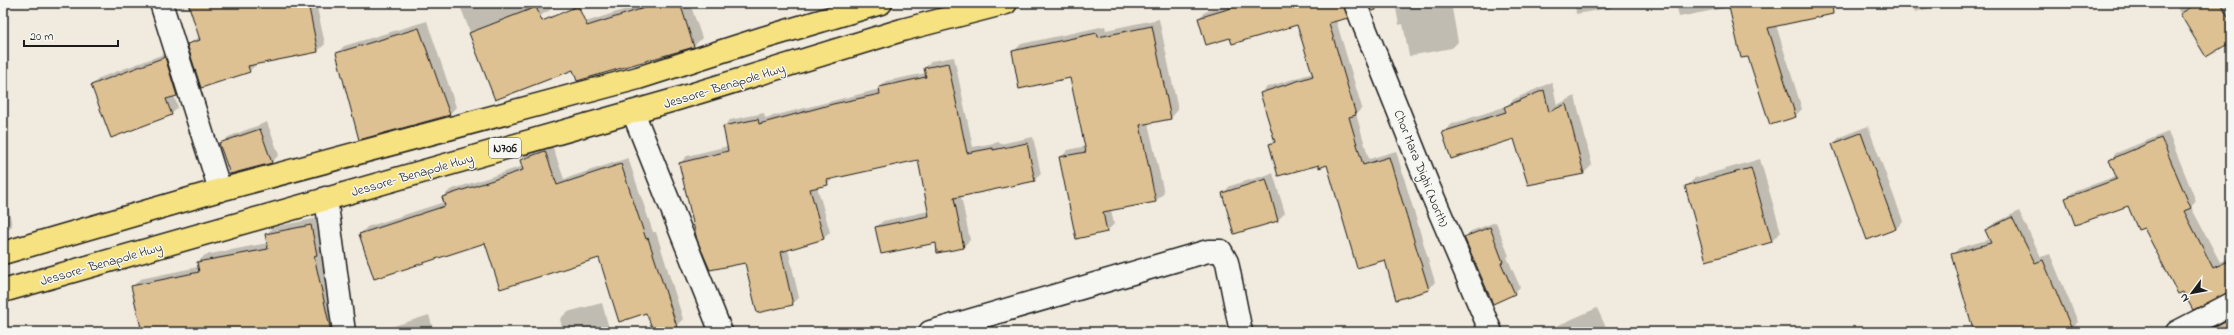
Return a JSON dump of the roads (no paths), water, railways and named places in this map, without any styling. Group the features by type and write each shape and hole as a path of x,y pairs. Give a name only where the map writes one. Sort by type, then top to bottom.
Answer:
{"highway":[{"name":"N706","path":"3,253 220,190 638,78 763,38 881,3"},
{"name":"Jessore- Benapole Hwy","path":"3,291 633,112 902,30 1006,3"}],"street":[{"path":"161,3 220,190"},
{"name":"Chor Mara Dighi (North)","path":"1354,3 1428,185 1491,332"},
{"path":"633,112 720,332"},
{"path":"326,198 344,332"},
{"path":"930,332 1208,251 1221,251 1227,262 1241,332"},
{"path":"2177,332 2231,304"}]}
